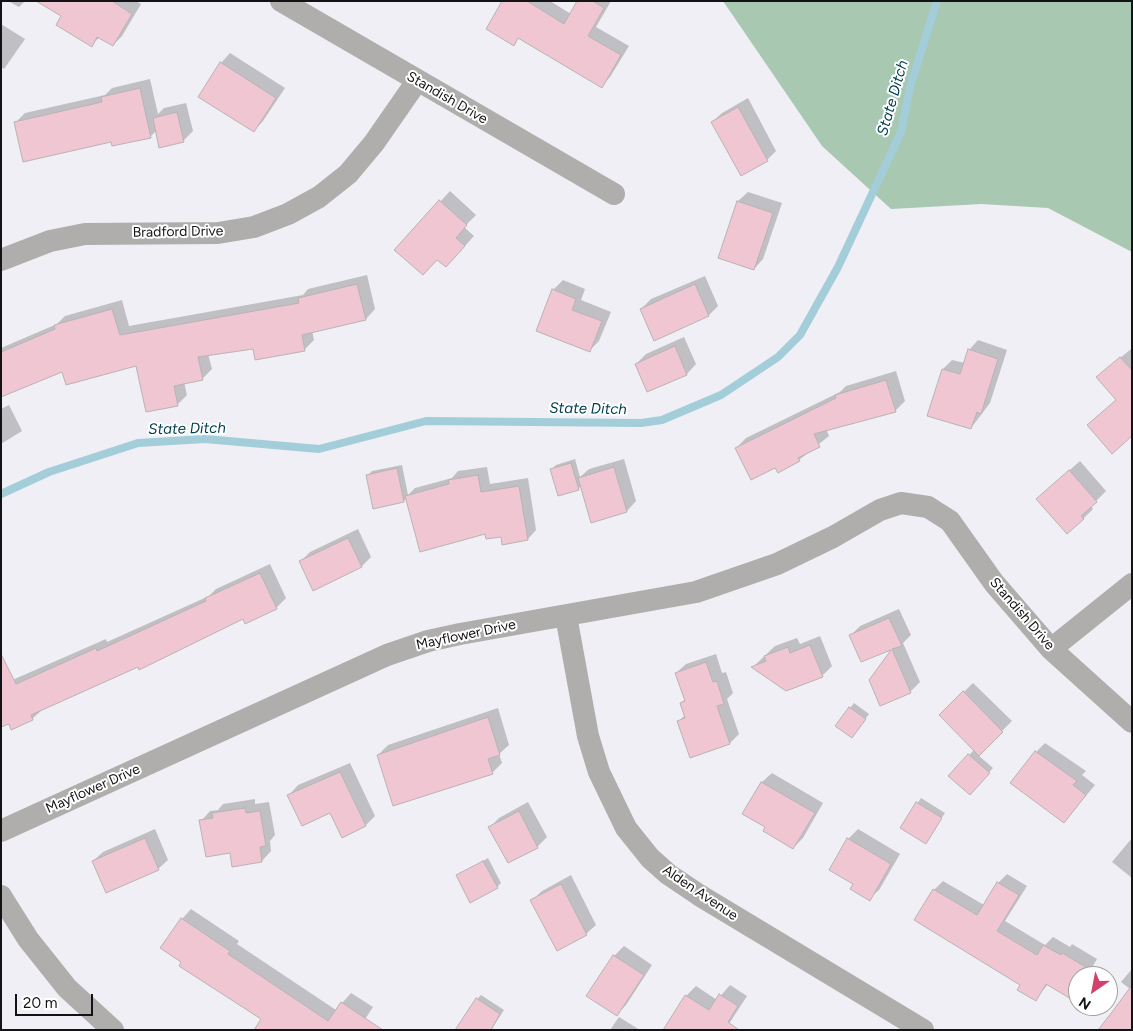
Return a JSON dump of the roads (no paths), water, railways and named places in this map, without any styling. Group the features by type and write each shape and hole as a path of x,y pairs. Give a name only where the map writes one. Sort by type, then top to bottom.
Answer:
{"street":[{"name":"Standish Drive","path":"281,1 614,194"},
{"name":"Bradford Drive","path":"1,260 50,241 85,234 218,233 254,226 288,214 319,197 348,174 374,143 417,81"},
{"name":"Mayflower Drive","path":"1,831 386,655 452,636 664,599 704,589 755,572 800,553 888,506 901,503 918,504"},
{"name":"Standish Drive","path":"918,504 936,510 950,521 994,583 1051,649 1132,722"},
{"path":"1051,649 1132,584"},
{"name":"Alden Avenue","path":"566,616 588,736 603,784 626,828 650,858 668,874 699,895 923,1030"},
{"path":"1,896 28,939 67,988 112,1030"}],"waterway":[{"name":"State Ditch","path":"1,494 49,472 138,443 205,439 319,449 426,421 641,423 662,420 721,395 778,357 800,335 838,267 901,132 910,87 937,1"}]}
